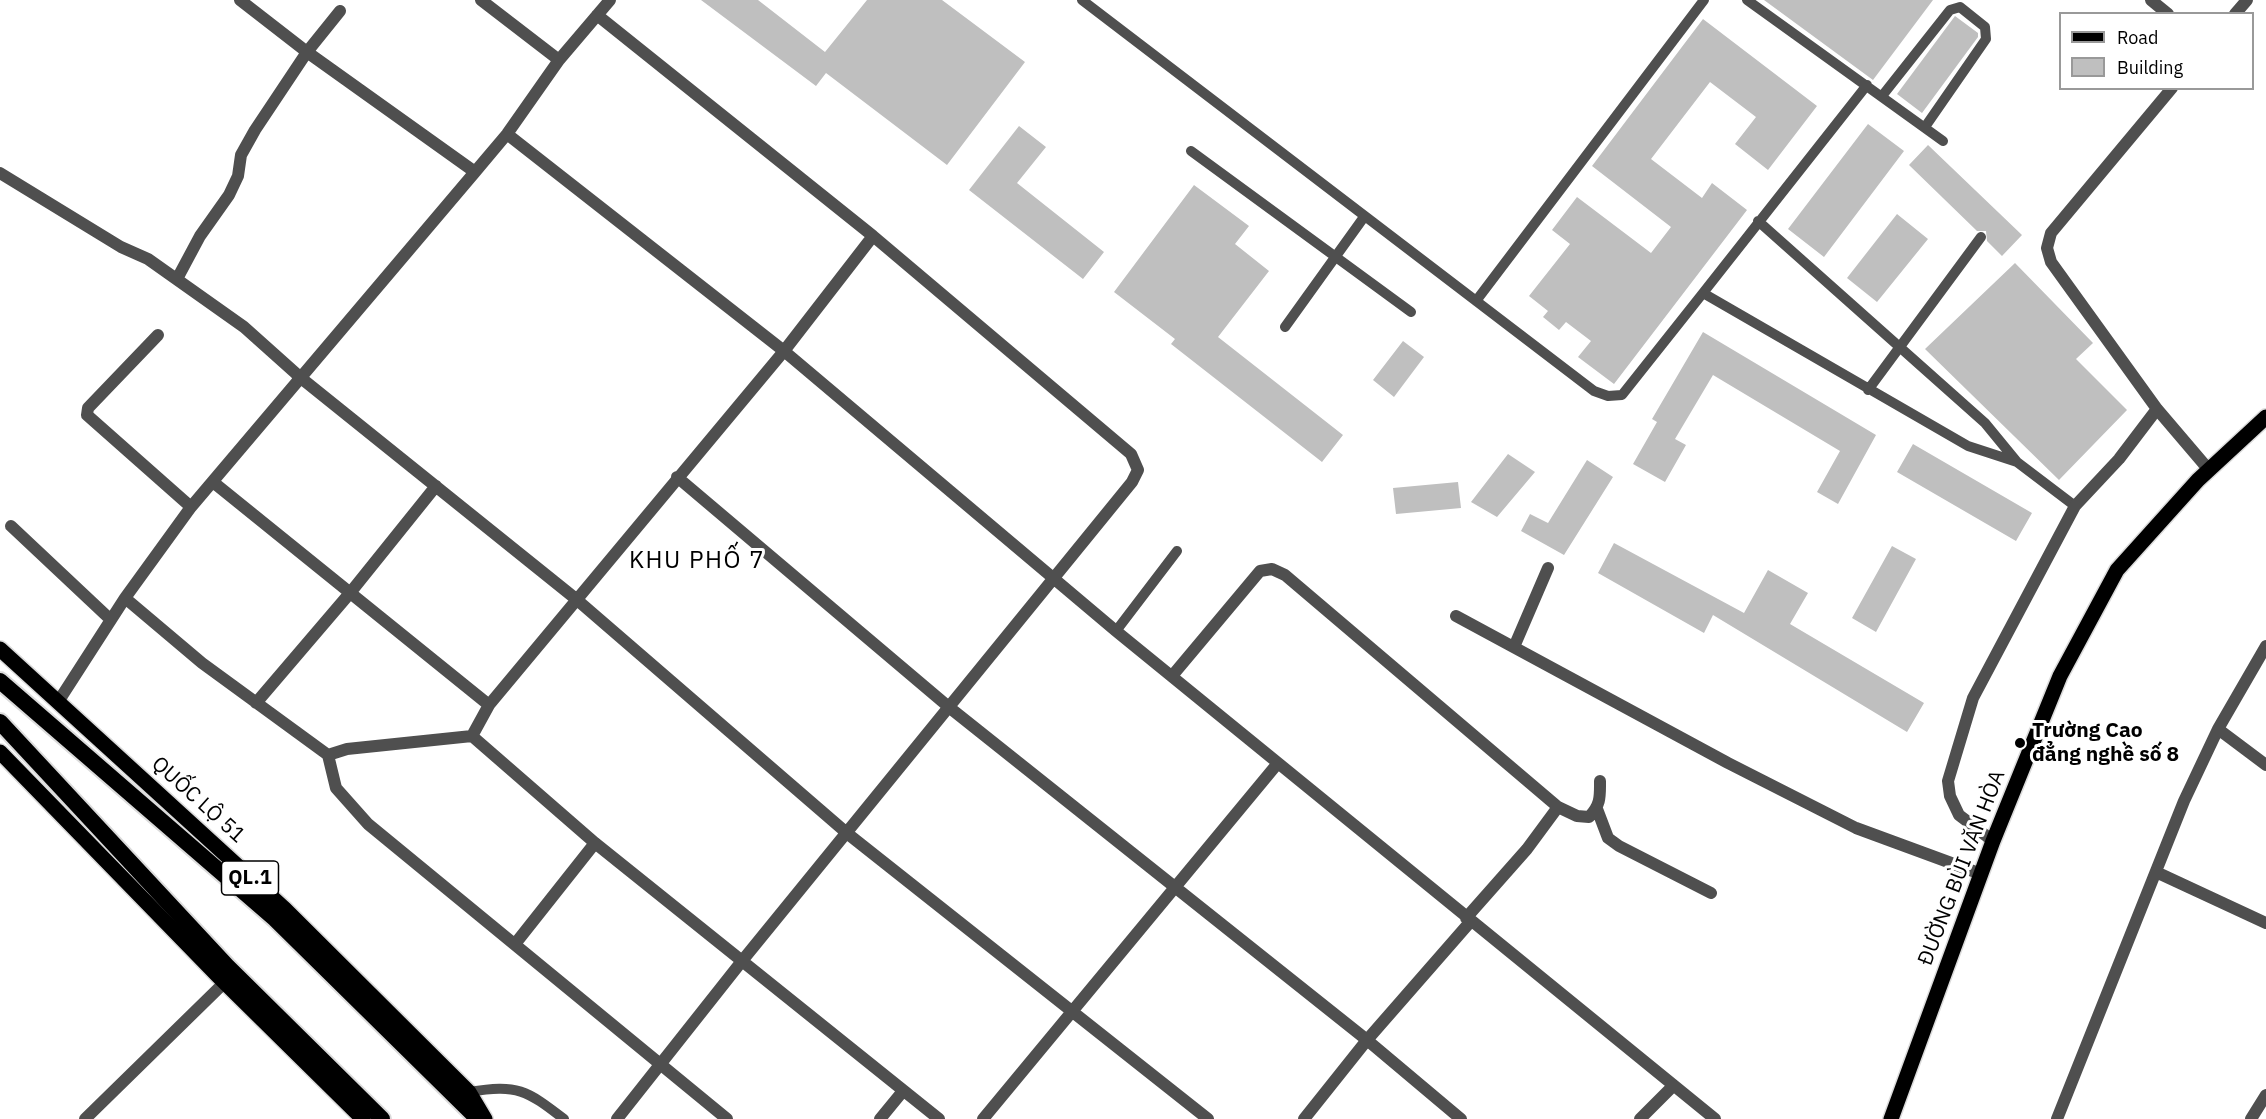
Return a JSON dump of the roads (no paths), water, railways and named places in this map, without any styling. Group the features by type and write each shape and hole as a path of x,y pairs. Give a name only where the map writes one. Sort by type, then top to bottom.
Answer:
{"highway":[{"name":"QUỐC LỘ 51","path":"0,681 275,919 478,1119"},
{"path":"0,722 227,966 382,1119"}],"main road":[{"name":"ĐƯỜNG BÙI VĂN HÒA","path":"1891,1119 1993,841 2060,676 2117,570 2209,470 2266,417"},
{"name":"QUỐC LỘ 51","path":"0,649 285,909 469,1092 485,1119"},
{"path":"0,752 363,1119"}],"street":[{"path":"240,0 307,52 475,171"},
{"path":"481,0 559,60"},
{"path":"58,702 125,598 191,507 507,134 559,60 610,0"},
{"path":"2151,0 2166,12"},
{"path":"2237,12 2247,0"},
{"path":"177,279 200,236 229,195 238,176 241,155 255,130 307,52 340,11"},
{"path":"597,15 873,236 1131,454 1138,470 1132,482 1053,577 848,834 742,961 617,1119"},
{"path":"2170,90 2051,233 2047,248 2051,262 2157,409 2209,470"},
{"path":"507,134 784,351 1116,631 1715,1119"},
{"path":"0,173 177,279 244,327 301,378 576,599 848,834 1208,1119"},
{"path":"472,736 489,705 784,351 873,236"},
{"path":"158,335 88,408 87,416 191,507"},
{"path":"1993,841 1959,814 1950,796 1948,781 1973,698 2075,506 2118,459 2157,409"},
{"path":"677,477 950,708 1173,888 1367,1040 1461,1119"},
{"path":"213,482 489,705"},
{"path":"256,703 350,593 436,486"},
{"path":"11,526 111,620"},
{"path":"1514,647 1548,568"},
{"path":"1172,676 1260,571 1272,569 1285,575 1558,807 1577,816 1589,817 1597,809 1600,800 1600,781"},
{"path":"125,598 202,663 328,755 336,788 368,824 727,1119"},
{"path":"1456,615 1728,762 1856,828 1981,874"},
{"path":"2057,1119 2156,872 2218,729 2266,646"},
{"path":"2218,729 2266,765"},
{"path":"328,755 347,749 472,736 595,843 939,1119"},
{"path":"983,1119 1278,763"},
{"path":"1304,1119 1527,849 1558,807"},
{"path":"1597,809 1608,838 1619,846 1711,893"},
{"path":"515,944 595,843"},
{"path":"2156,872 2266,923"},
{"path":"85,1119 225,982"},
{"path":"1640,1119 1673,1086"},
{"path":"880,1119 903,1091"},
{"path":"2250,1119 2266,1095"}],"lane":[{"path":"1082,0 1594,391 1608,396 1622,395 1867,85"},
{"path":"1476,301 1704,0"},
{"path":"1747,0 1943,141"},
{"path":"1882,96 1950,10 1960,8 1985,27 1986,39 1925,128"},
{"path":"1191,151 1411,312"},
{"path":"1285,327 1364,217"},
{"path":"1758,221 1985,423 2017,462 2075,506"},
{"path":"1868,390 1981,237"},
{"path":"1703,293 1968,446 2017,462"},
{"path":"1116,631 1177,551"},
{"path":"469,1092 511,1088 530,1094 564,1119"}],"place":[{"name":"Trường Cao đẳng nghề số 8","path":"2020,743"}],"district":[{"name":"KHU PHỐ 7","path":"697,561"}]}
